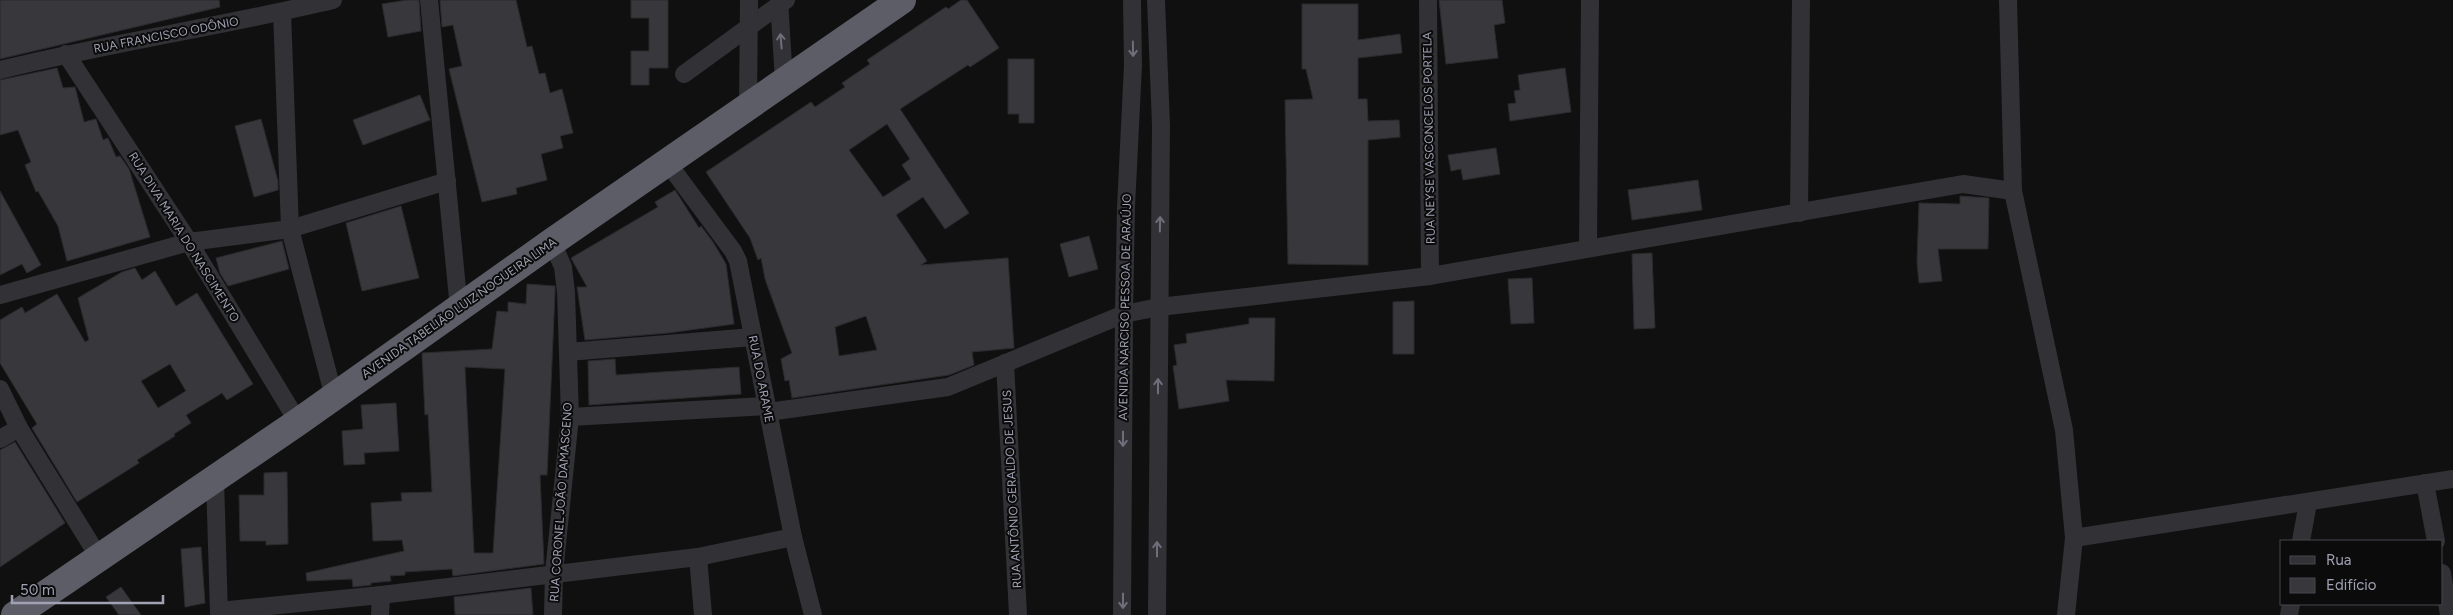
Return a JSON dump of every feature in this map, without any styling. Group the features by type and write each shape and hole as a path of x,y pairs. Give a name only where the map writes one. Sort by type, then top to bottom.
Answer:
{"highway":[{"name":"AVENIDA TABELIÃO LUIZ NOGUEIRA LIMA","path":"15,615 100,559 298,422 552,242 902,0"}],"street":[{"name":"RUA FRANCISCO ODÔNIO","path":"0,70 66,54 282,12 333,0"},
{"path":"429,0 460,309"},
{"path":"748,106 749,0"},
{"name":"AVENIDA NARCISO PESSOA DE ARAÚJO","path":"1122,615 1124,314 1126,207 1133,65 1132,0"},
{"path":"1156,0 1161,125 1157,615"},
{"name":"RUA NEYSE VASCONCELOS PORTELA","path":"1428,0 1430,276"},
{"path":"1588,248 1590,0"},
{"path":"1799,212 1801,0"},
{"path":"2008,0 2013,191 2064,430 2074,538 2066,615"},
{"path":"684,74 750,28 781,2"},
{"path":"781,2 784,81"},
{"path":"282,12 290,229 334,397"},
{"name":"RUA DIVA MARIA DO NASCIMENTO","path":"66,54 190,242 298,422"},
{"name":"RUA DO ARAME","path":"667,162 736,256 793,537 812,615"},
{"path":"0,295 190,242 290,229 447,181"},
{"path":"570,416 767,409 948,387 1124,314 1159,307 1430,276 1963,184 2013,191"},
{"name":"RUA CORONEL JOÃO DAMASCENO","path":"552,242 563,267 566,292 570,416 554,573 553,615"},
{"path":"568,352 753,337"},
{"name":"RUA ANTÔNIO GERALDO DE JESUS","path":"1006,363 1018,615"},
{"path":"0,389 19,428 100,559"},
{"path":"0,440 19,428"},
{"path":"215,478 219,613 698,557 793,537"},
{"path":"2074,538 2453,479"},
{"path":"2425,483 2436,540"},
{"path":"2301,540 2308,503"},
{"path":"698,557 703,615"},
{"path":"2443,579 2449,615"},
{"path":"380,615 381,595"}],"building":[{"path":"0,0 219,0 220,7 0,59"},
{"path":"419,0 421,31 388,37 382,4"},
{"path":"440,0 516,0 527,47 532,46 539,74 545,73 550,93 562,89 573,133 560,136 563,148 541,154 547,180 516,188 517,194 482,202 449,69 462,66 453,25 442,27"},
{"path":"631,0 668,0 668,68 649,68 649,85 631,85 631,51 649,51 649,18 631,18"},
{"path":"961,0 967,0 999,48 970,67 968,65 900,109 969,213 945,229 923,197 896,215 927,261 921,265 1008,258 1014,348 972,352 974,365 949,375 792,398 789,380 785,381 781,359 792,353 765,279 761,258 758,260 750,238 706,172 811,102 815,107 845,87 842,83 870,64 867,60 946,7 948,9","holes":["887,124 910,159 902,165 911,179 883,197 849,150","866,316 877,350 839,356 835,327"]},
{"path":"1439,0 1502,0 1505,23 1494,25 1498,58 1446,64"},
{"path":"1302,4 1358,4 1358,40 1400,34 1402,53 1358,58 1358,99 1367,99 1368,121 1399,120 1400,137 1368,140 1368,265 1288,264 1285,100 1313,99 1306,69 1302,69"},
{"path":"1008,59 1034,59 1034,123 1019,123 1019,114 1008,114"},
{"path":"57,68 63,88 75,87 84,122 96,119 103,140 108,138 116,157 120,156 129,169 150,237 67,261 58,226 38,191 36,192 25,165 31,162 18,130 0,135 0,80"},
{"path":"1565,68 1571,112 1510,121 1508,104 1516,103 1514,91 1520,90 1518,75"},
{"path":"420,95 430,120 363,145 353,120"},
{"path":"261,119 278,181 278,190 254,197 235,126"},
{"path":"1496,148 1500,174 1463,180 1461,169 1451,171 1448,155"},
{"path":"1698,180 1702,210 1632,220 1628,190"},
{"path":"675,190 699,228 701,226 726,264 734,324 668,333 585,340 577,287 587,287 571,258 658,207 655,202"},
{"path":"0,191 41,265 27,273 22,264 0,275"},
{"path":"1960,196 1989,198 1988,249 1938,249 1942,281 1919,283 1917,262 1919,203 1960,204"},
{"path":"401,206 419,278 362,291 346,223"},
{"path":"1089,236 1098,269 1069,277 1060,244"},
{"path":"282,241 289,269 228,286 220,273 216,258"},
{"path":"1652,253 1655,328 1634,329 1632,254"},
{"path":"135,268 142,280 155,271 176,306 197,293 253,384 227,400 222,393 186,415 191,423 174,434 175,436 137,460 139,463 77,502 32,428 37,424 0,363 0,320 22,307 25,313 57,294 85,342 89,340 78,298 122,272","holes":["170,364 186,391 158,408 141,381"]},
{"path":"1532,278 1534,323 1511,324 1508,279"},
{"path":"527,284 555,286 547,475 540,475 544,564 453,576 452,569 405,572 405,575 390,576 391,581 353,587 352,579 307,581 306,573 404,551 402,540 373,541 371,503 402,501 401,493 432,492 428,414 425,415 422,353 492,349 497,311 508,312 508,302 526,304","holes":["465,367 505,369 493,553 474,553"]},
{"path":"1414,301 1414,354 1393,354 1393,302"},
{"path":"1249,318 1275,318 1274,381 1226,380 1229,401 1179,409 1173,366 1177,365 1174,345 1187,343 1186,334 1249,324"},
{"path":"615,359 616,375 739,367 741,394 589,405 588,361"},
{"path":"396,403 399,451 364,453 365,464 344,465 342,431 363,429 361,405"},
{"path":"15,442 65,523 0,567 0,450"},
{"path":"287,472 288,544 266,545 266,541 240,541 239,495 264,495 264,473"},
{"path":"201,547 205,603 185,607 181,549"},
{"path":"121,587 141,615 119,615 106,597"},
{"path":"531,588 533,615 455,615 454,597"}]}
